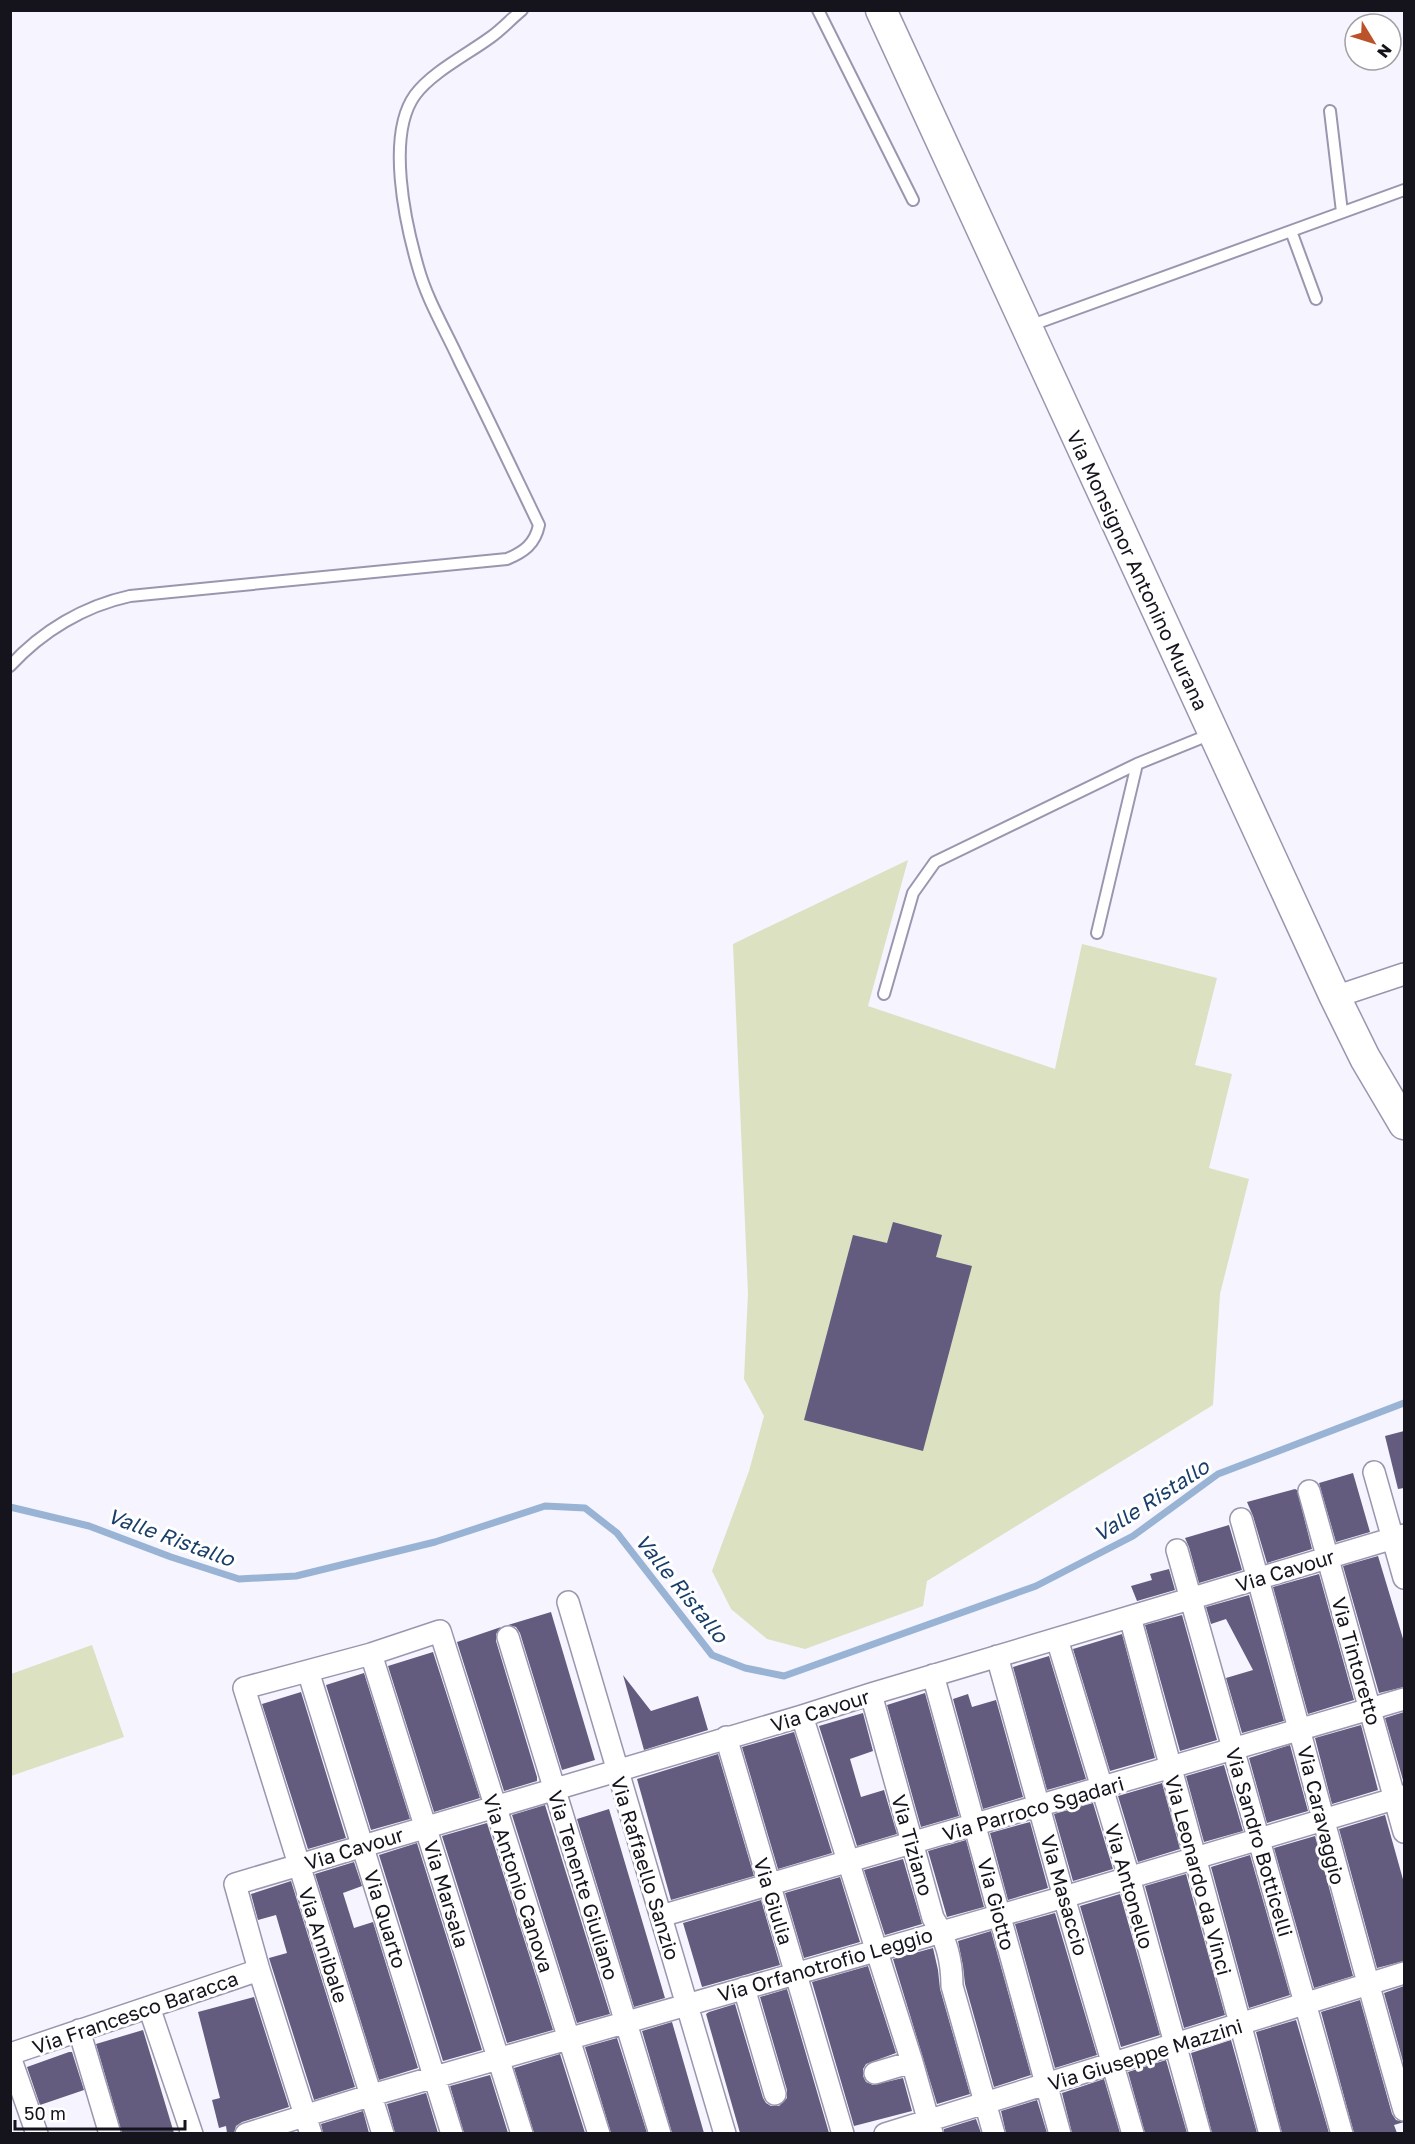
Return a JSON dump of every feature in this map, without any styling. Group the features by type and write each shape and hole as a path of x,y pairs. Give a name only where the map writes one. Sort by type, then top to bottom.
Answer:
{"street":[{"name":"Via Monsignor Antonino Murana","path":"881,10 1335,997 1365,1058 1404,1125"},
{"path":"1335,997 1404,974"},
{"path":"1374,1472 1399,1537 1404,1578"},
{"name":"Via Tintoretto","path":"1309,1491 1371,1709 1400,1797 1404,1832"},
{"name":"Via Caravaggio","path":"1241,1519 1404,2110"},
{"name":"Via Cavour","path":"259,1970 235,1884 1399,1537"},
{"name":"Via Sandro Botticelli","path":"1177,1550 1342,2133"},
{"name":"Via Raffaello Sanzio","path":"568,1602 724,2133"},
{"name":"Via Leonardo da Vinci","path":"1130,1617 1270,2133"},
{"name":"Via Antonio Canova","path":"371,1654 440,1632 599,2133"},
{"name":"Via Tenente Giuliano","path":"508,1637 660,2133"},
{"name":"Via Antonello","path":"1057,1639 1129,1877 1200,2133"},
{"path":"308,1671 371,1654"},
{"name":"Via Marsala","path":"371,1654 522,2133"},
{"name":"Via Masaccio","path":"997,1656 1064,1897 1134,2133"},
{"name":"Via Annibale","path":"308,1671 244,1688 383,2133"},
{"name":"Via Quarto","path":"308,1671 452,2133"},
{"name":"Via Giotto","path":"933,1675 1060,2133"},
{"name":"Via Tiziano","path":"871,1694 933,1918 942,1931 952,1967 952,1986 994,2133"},
{"name":"Via Parroco Sgadari","path":"661,1916 1404,1699"},
{"path":"802,1716 912,2062 930,2127"},
{"name":"Via Giulia","path":"726,1737 843,2133"},
{"name":"Via Orfanotrofio Leggio","path":"246,2133 308,2125 372,2095 435,2079 569,2038 625,2024 687,2004 1064,1897 1400,1797"},
{"path":"259,1970 308,2125"},
{"name":"Via Francesco Baracca","path":"10,2056 79,2030 259,1970"},
{"name":"Via Giuseppe Mazzini","path":"885,2133 930,2127 985,2102 1404,1973"},
{"path":"744,1988 776,2094"},
{"path":"149,2007 192,2133"},
{"path":"79,2030 110,2133"},
{"path":"10,2056 37,2133"},
{"path":"874,2073 912,2062"}],"lane":[{"path":"10,666 62,622 107,601 130,596 507,558 522,553 537,537 539,525 436,312 418,268 405,205 400,160 400,136 404,117 415,95 431,79 493,36 522,10"},
{"path":"818,10 912,200"},
{"path":"1330,111 1342,212"},
{"path":"1026,327 1404,190"},
{"path":"1291,231 1316,299"},
{"path":"884,994 913,893 935,862 1137,764 1214,733"},
{"path":"1097,933 1137,764"}],"green space":[{"path":"908,860 868,1006 1055,1069 1082,944 1217,978 1195,1065 1232,1074 1209,1168 1249,1179 1220,1294 1213,1405 927,1581 923,1606 805,1649 767,1639 731,1609 712,1571 749,1471 764,1416 744,1379 748,1293 733,944"},
{"path":"92,1645 124,1737 11,1776 11,1674"}],"building":[{"path":"893,1222 942,1235 936,1257 972,1266 923,1451 804,1420 853,1235 887,1243"},
{"path":"1404,1431 1404,1488 1398,1489 1385,1436"},
{"path":"1353,1473 1370,1532 1336,1542 1319,1483"},
{"path":"1295,1489 1312,1549 1267,1563 1247,1502"},
{"path":"1229,1525 1242,1570 1199,1583 1185,1538"},
{"path":"1378,1556 1404,1642 1404,1687 1379,1693 1343,1566"},
{"path":"1169,1569 1175,1590 1137,1601 1131,1586 1152,1580 1150,1574"},
{"path":"1319,1574 1354,1700 1308,1714 1273,1587"},
{"path":"1249,1595 1284,1721 1242,1733 1226,1678 1253,1670 1226,1619 1211,1624 1206,1607"},
{"path":"551,1612 595,1760 562,1770 520,1633 516,1627 508,1625"},
{"path":"1182,1615 1217,1740 1180,1751 1145,1625"},
{"path":"501,1627 496,1634 496,1641 537,1777 537,1781 504,1791 457,1642"},
{"path":"1122,1634 1155,1758 1110,1771 1073,1649"},
{"path":"433,1652 480,1798 434,1812 388,1666"},
{"path":"1049,1656 1086,1779 1047,1790 1013,1667"},
{"path":"364,1673 410,1819 371,1830 326,1685"},
{"path":"623,1675 651,1711 698,1696 708,1730 644,1750"},
{"path":"301,1692 346,1838 308,1849 262,1704"},
{"path":"925,1693 959,1816 921,1827 887,1705"},
{"path":"968,1694 972,1707 996,1700 1023,1797 983,1809 953,1699"},
{"path":"1404,1712 1404,1779 1403,1780 1385,1718"},
{"path":"863,1713 873,1751 850,1759 861,1797 884,1790 897,1834 857,1846 819,1726"},
{"path":"1361,1725 1378,1790 1332,1804 1315,1738"},
{"path":"794,1732 832,1853 778,1869 742,1747"},
{"path":"1290,1745 1308,1811 1267,1823 1249,1758"},
{"path":"718,1754 754,1876 671,1900 637,1779"},
{"path":"1224,1765 1243,1831 1204,1842 1186,1776"},
{"path":"1162,1783 1180,1849 1138,1862 1118,1796"},
{"path":"1093,1803 1113,1869 1073,1881 1054,1814"},
{"path":"545,1805 610,2014 577,2023 512,1815"},
{"path":"609,1809 665,1998 634,2007 577,1819"},
{"path":"1385,1815 1404,1883 1404,1961 1377,1968 1339,1829"},
{"path":"1030,1822 1048,1888 1008,1900 990,1833"},
{"path":"487,1823 553,2030 507,2043 442,1836"},
{"path":"1315,1836 1353,1976 1314,1988 1274,1848"},
{"path":"966,1840 984,1907 947,1917 928,1851"},
{"path":"417,1843 482,2050 443,2061 379,1855"},
{"path":"1250,1855 1290,1995 1249,2008 1211,1867"},
{"path":"903,1859 922,1924 885,1935 864,1870"},
{"path":"354,1862 362,1886 343,1893 354,1928 373,1922 418,2068 379,2080 315,1874"},
{"path":"1186,1874 1225,2015 1184,2028 1145,1886"},
{"path":"840,1877 860,1942 804,1958 785,1893"},
{"path":"291,1881 355,2087 314,2100 269,1958 287,1953 276,1915 258,1920 251,1894"},
{"path":"1120,1894 1160,2035 1121,2047 1080,1906"},
{"path":"761,1900 780,1965 702,1987 683,1923"},
{"path":"1055,1913 1097,2055 1055,2068 1015,1924"},
{"path":"991,1931 1031,2075 994,2087 965,1984 958,1941"},
{"path":"933,1948 940,1989 970,2094 937,2104 893,1959"},
{"path":"868,1966 896,2053 866,2064 863,2076 866,2082 873,2085 903,2078 912,2111 854,2126 812,1982"},
{"path":"1404,1986 1404,2065 1384,1993"},
{"path":"787,1989 829,2133 740,2133 706,2014 735,2004 763,2098 771,2106 779,2106 787,2098 787,2090 760,1997"},
{"path":"254,1997 289,2107 242,2122 236,2126 234,2133 227,2133 226,2126 219,2128 212,2100 220,2098 198,2012"},
{"path":"1360,2000 1392,2114 1396,2120 1404,2122 1394,2125 1397,2133 1354,2133 1321,2012"},
{"path":"1296,2020 1329,2133 1282,2133 1256,2032"},
{"path":"672,2022 704,2133 672,2133 642,2031"},
{"path":"143,2030 174,2133 122,2133 96,2044"},
{"path":"617,2038 647,2133 611,2133 585,2047"},
{"path":"1231,2040 1257,2133 1212,2133 1191,2053"},
{"path":"72,2052 84,2090 40,2105 27,2067"},
{"path":"560,2054 585,2133 534,2133 514,2068"},
{"path":"1166,2060 1187,2133 1145,2133 1128,2072"},
{"path":"490,2075 508,2133 464,2133 450,2086"},
{"path":"1104,2079 1120,2133 1072,2133 1062,2093"},
{"path":"426,2093 438,2133 395,2133 387,2104"},
{"path":"1037,2100 1047,2133 1006,2133 1001,2111"},
{"path":"363,2111 369,2133 323,2133 321,2124"},
{"path":"976,2119 981,2133 944,2133 944,2129"}],"waterway":[{"name":"Valle Ristallo","path":"10,1507 89,1526 171,1557 239,1579 296,1576 435,1542 545,1506 585,1508 617,1533 712,1655 745,1668 784,1676 1036,1586 1133,1536 1218,1474 1404,1403"}]}
